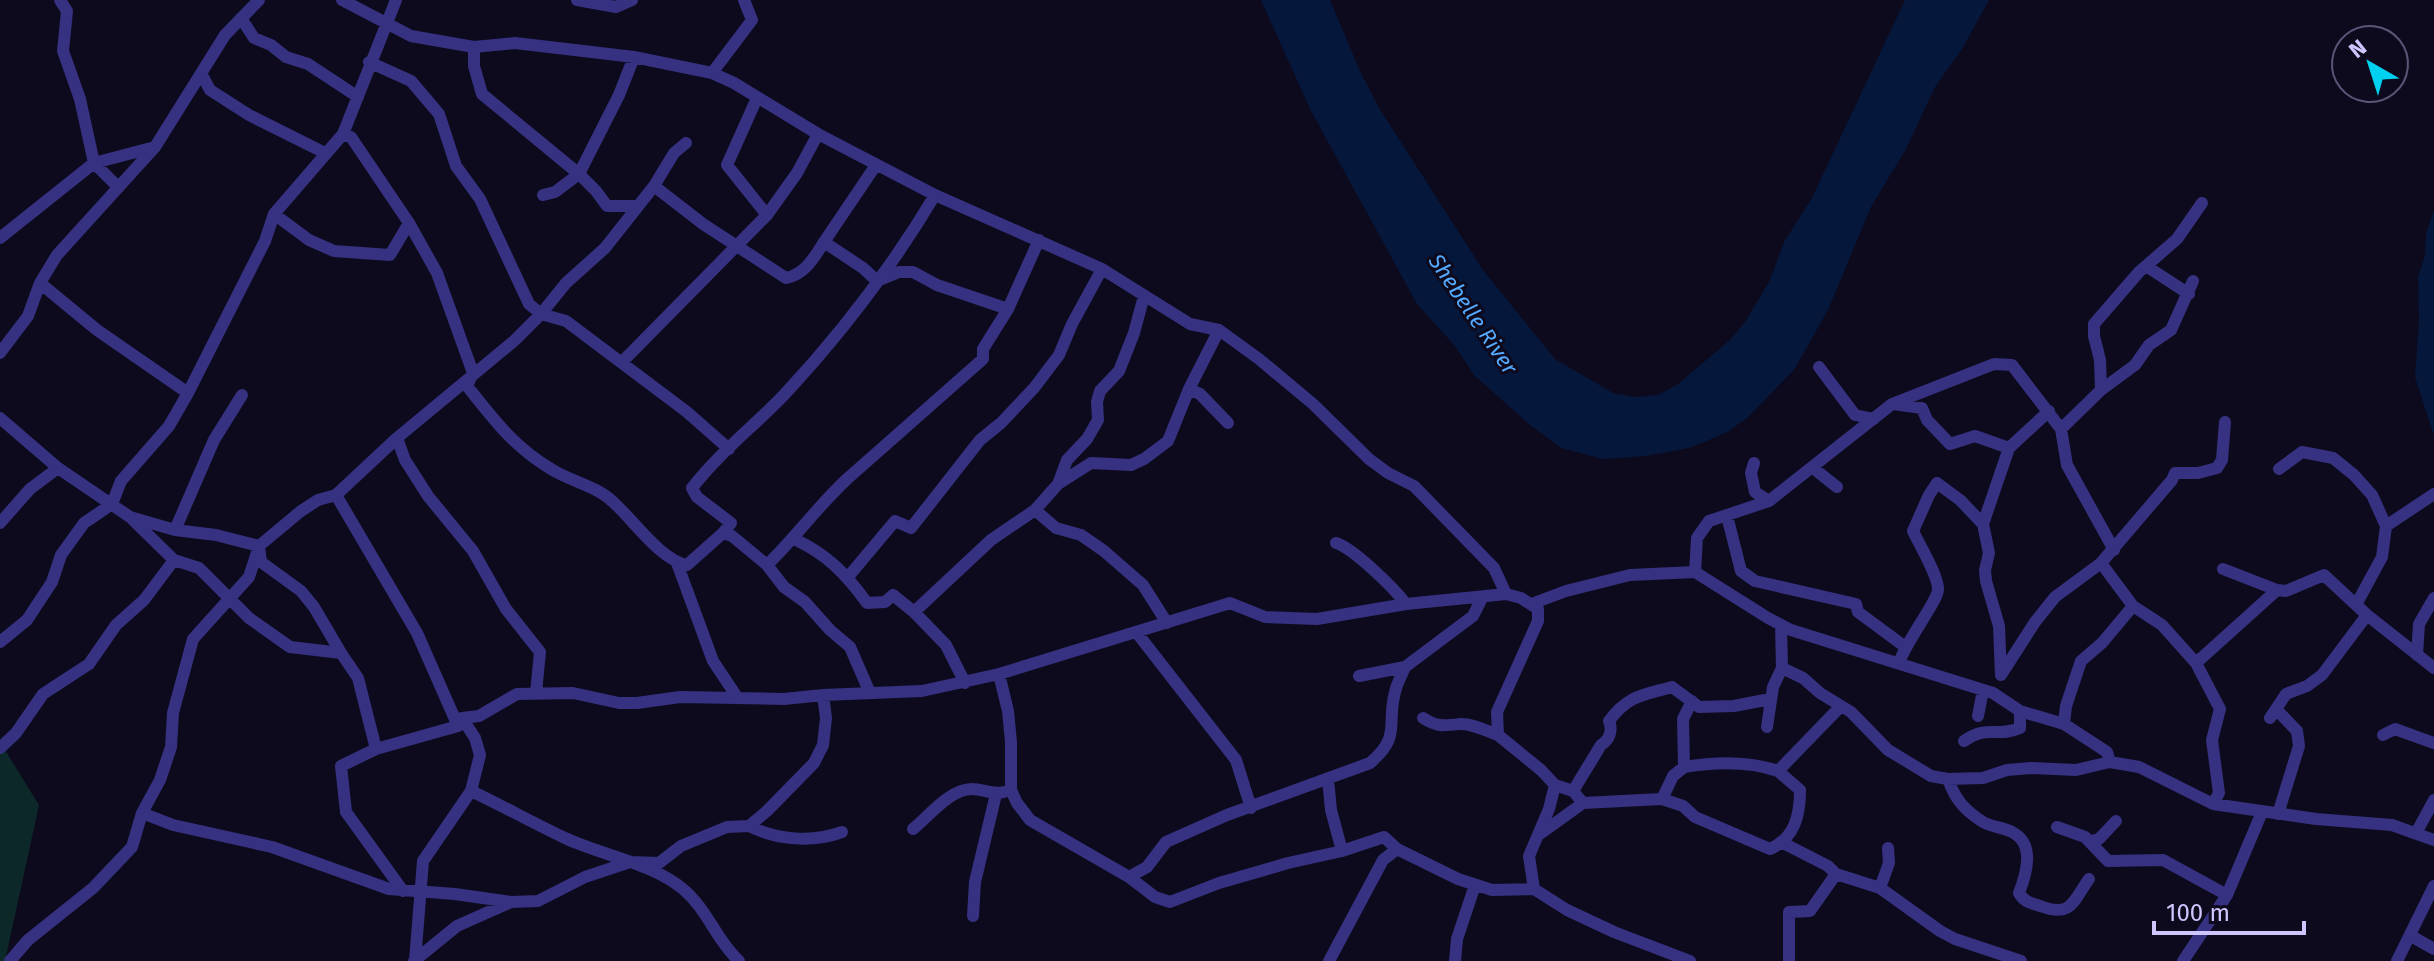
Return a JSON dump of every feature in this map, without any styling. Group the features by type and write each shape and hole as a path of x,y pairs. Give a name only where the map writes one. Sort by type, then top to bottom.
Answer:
{"street":[{"path":"60,0 67,11 63,51 80,99 94,163 118,187"},
{"path":"0,353 28,316 40,283 57,255 155,147 225,35 259,0"},
{"path":"342,0 411,36 474,47 515,43 634,57 712,73 818,134 935,195 1102,269 1190,324 1219,330 1259,359 1313,404 1369,459 1414,486 1494,568 1506,594"},
{"path":"0,642 27,620 52,582 61,555 84,523 112,504 121,481 169,426 265,241 274,214 343,134 396,0"},
{"path":"577,0 616,7 632,0"},
{"path":"712,73 752,20 744,0"},
{"path":"241,18 254,38 271,45 286,57 308,64 358,97"},
{"path":"474,47 474,66 482,94 579,174 607,206 638,206"},
{"path":"543,195 555,192 579,174 619,95 634,57"},
{"path":"369,62 411,81 439,114 456,166 480,199 529,304 541,314 566,321 687,412 729,449"},
{"path":"202,75 210,90 249,115 325,153"},
{"path":"757,98 727,165 767,215"},
{"path":"343,134 351,137 409,223 437,273 473,373 467,386 510,440 552,470 610,498 659,549 677,563 687,565 731,523 697,497 692,488 788,390 900,252 935,195"},
{"path":"622,362 767,215 797,173 818,134"},
{"path":"10,961 28,940 93,888 132,847 142,813 154,793 171,747 173,713 193,639 249,577 259,546 318,500 336,495 397,438 514,341 566,283 605,248 654,186 674,153 686,143"},
{"path":"0,238 94,163 155,147"},
{"path":"654,186 735,246 786,278 799,274 806,267 876,165"},
{"path":"2101,390 2094,324 2146,266 2177,239 2202,203"},
{"path":"274,214 309,240 334,251 390,255 409,223"},
{"path":"767,565 849,477 983,359 983,349 1008,309 1039,240"},
{"path":"824,242 877,281"},
{"path":"2061,429 2101,390 2135,365 2149,345 2171,330 2191,287 2146,266"},
{"path":"848,577 895,521 911,528 980,440 1034,388 1059,355 1102,269"},
{"path":"877,281 899,272 913,272 937,285 1008,309"},
{"path":"40,283 97,330 188,393"},
{"path":"1058,484 1067,460 1087,439 1098,420 1100,391 1119,371 1144,296"},
{"path":"914,612 991,540 1035,510 1058,484 1091,463 1131,465 1168,441 1189,389 1219,330"},
{"path":"1695,572 1697,538 1709,521 1769,501 1892,404 1994,364 2012,365 2061,429 2067,465 2114,550"},
{"path":"1819,367 1855,415 1874,419"},
{"path":"1189,389 1200,394 1228,423"},
{"path":"175,530 214,440 242,395"},
{"path":"1892,404 1922,408 1927,420 1950,444 1975,436 2009,448"},
{"path":"2001,675 1999,626 1986,581 1989,553 1983,524 2009,448 2049,411"},
{"path":"0,418 58,468 130,517 174,560 199,568 249,618 290,647 341,653"},
{"path":"1978,716 1988,691 2055,597 2114,550 2165,490 2175,473 2198,473 2217,468 2222,460 2225,422"},
{"path":"397,438 405,460 428,496 473,551 506,609 540,652 536,693"},
{"path":"2279,469 2302,452 2333,458 2372,495 2386,526 2382,557 2357,603"},
{"path":"1754,463 1751,473 1755,492 1769,501"},
{"path":"0,523 30,489 58,468"},
{"path":"1813,468 1837,487"},
{"path":"1899,663 1904,646 1937,594 1937,583 1913,531 1937,483 1960,500 1983,524"},
{"path":"2386,526 2434,494"},
{"path":"336,495 417,633 460,722 475,738 480,755 471,791 423,861 414,960"},
{"path":"1035,510 1056,528 1081,535 1104,551 1143,585 1167,623"},
{"path":"1727,516 1741,571 1755,581 1856,604 1858,612 1904,646"},
{"path":"130,517 175,530 216,535 259,546"},
{"path":"723,533 732,536 767,565 784,587 805,602 850,647 870,693"},
{"path":"794,539 817,549 848,577 867,603 885,602 893,595 914,612 946,645 965,683"},
{"path":"1336,543 1347,547 1392,585 1406,604"},
{"path":"259,546 261,562 301,591 358,678 376,749"},
{"path":"0,748 16,733 43,694 89,664 116,625 144,600 174,560"},
{"path":"677,563 713,661 737,697"},
{"path":"2101,563 2133,606 2162,625 2196,663 2220,709 2212,740 2219,793 2213,804"},
{"path":"2223,569 2286,591 2324,575 2367,615 2434,668"},
{"path":"1498,735 1497,712 1538,621 1538,609 1534,603 1566,591 1630,575 1695,572 1781,625 1988,691 2020,711 2064,724 2107,752 2110,762"},
{"path":"2196,663 2277,590"},
{"path":"403,891 346,812 341,766 376,749 479,716 517,694 573,693 619,703 680,697 784,699 922,691 999,674 1230,603 1265,617 1297,620 1406,604 1506,594 1521,598 1538,609"},
{"path":"1359,676 1405,667 1473,616 1482,598"},
{"path":"2417,655 2419,624 2434,598"},
{"path":"2064,724 2066,706 2081,661 2102,643 2133,606"},
{"path":"2278,814 2303,730 2273,713 2286,694 2307,686 2322,675 2367,615"},
{"path":"1767,727 1770,699 1782,668 1781,625"},
{"path":"1137,633 1236,760 1251,808"},
{"path":"1129,877 1147,867 1166,842 1227,815 1370,763 1385,749 1394,723 1395,691 1405,667"},
{"path":"1782,668 1803,678 1851,712 1888,750 1931,776 1983,778 2007,770 2076,770 2110,762 2139,767 2213,804 2392,825 2434,840"},
{"path":"999,674 1008,711 1011,790 1030,820 1129,877 1155,897 1170,902 1219,883 1384,837 1411,858 1475,885 1492,890 1534,889 1567,910 1656,955 1690,961"},
{"path":"1573,791 1601,745 1607,741 1609,721 1629,701 1644,692 1672,687 1699,707 1713,708 1770,699"},
{"path":"749,826 814,763 823,745 826,718 823,695"},
{"path":"1684,767 1683,719 1692,701"},
{"path":"1778,771 1840,707"},
{"path":"1964,741 1975,733 1990,730 2007,734 2020,728 2020,711"},
{"path":"1423,718 1436,726 1461,724 1498,735 1555,785 1573,791 1583,803"},
{"path":"2383,735 2395,729 2434,743"},
{"path":"1537,836 1583,803 1662,799 1683,806 1695,817 1770,849 1783,843 1800,816 1800,790 1778,771 1765,766 1724,763 1684,767 1673,776 1662,799"},
{"path":"1328,779 1331,810 1342,851"},
{"path":"1948,779 1954,797 1969,812 1985,824 2014,833 2024,844 2028,866 2019,893 2023,900 2055,911 2064,910 2076,901 2089,879"},
{"path":"1534,889 1529,856 1549,809 1555,785"},
{"path":"913,829 957,793 971,789 996,794 1011,790"},
{"path":"471,791 566,839 630,862 682,887 707,914 729,952 739,961"},
{"path":"973,916 975,882 996,794"},
{"path":"2416,833 2434,800"},
{"path":"2183,961 2227,895 2262,812"},
{"path":"142,813 173,825 272,847 389,889 511,902 538,901 585,877 630,862 659,863 681,846 727,827 749,826 768,835 795,838 826,838 842,832"},
{"path":"2091,841 2099,839 2116,821"},
{"path":"2057,827 2091,841 2108,861 2163,860 2227,895"},
{"path":"1783,843 1828,866 1836,874 1880,888 1955,939 2021,961"},
{"path":"1880,888 1889,863 1888,848"},
{"path":"1329,961 1383,860 1397,849"},
{"path":"2127,866 2143,861"},
{"path":"1789,961 1789,912 1810,911 1836,874"},
{"path":"1455,961 1457,939 1475,885"},
{"path":"2397,961 2433,890"},
{"path":"414,960 457,926 511,902"},
{"path":"2411,936 2434,949"}],"green space":[{"path":"0,742 39,805 5,961 0,961"}],"water":[{"name":"Shebelle River","path":"1261,0 1330,0 1379,108 1483,270 1555,359 1613,393 1636,397 1658,395 1678,384 1730,340 1745,322 1769,282 1785,240 1811,200 1905,0 1989,0 1962,49 1935,87 1906,149 1871,207 1828,310 1794,370 1747,418 1729,431 1689,448 1646,456 1603,459 1561,448 1530,425 1474,375 1455,346 1417,304 1310,109"},
{"path":"2434,210 2434,436 2415,377 2418,277 2425,256 2426,233"}]}
